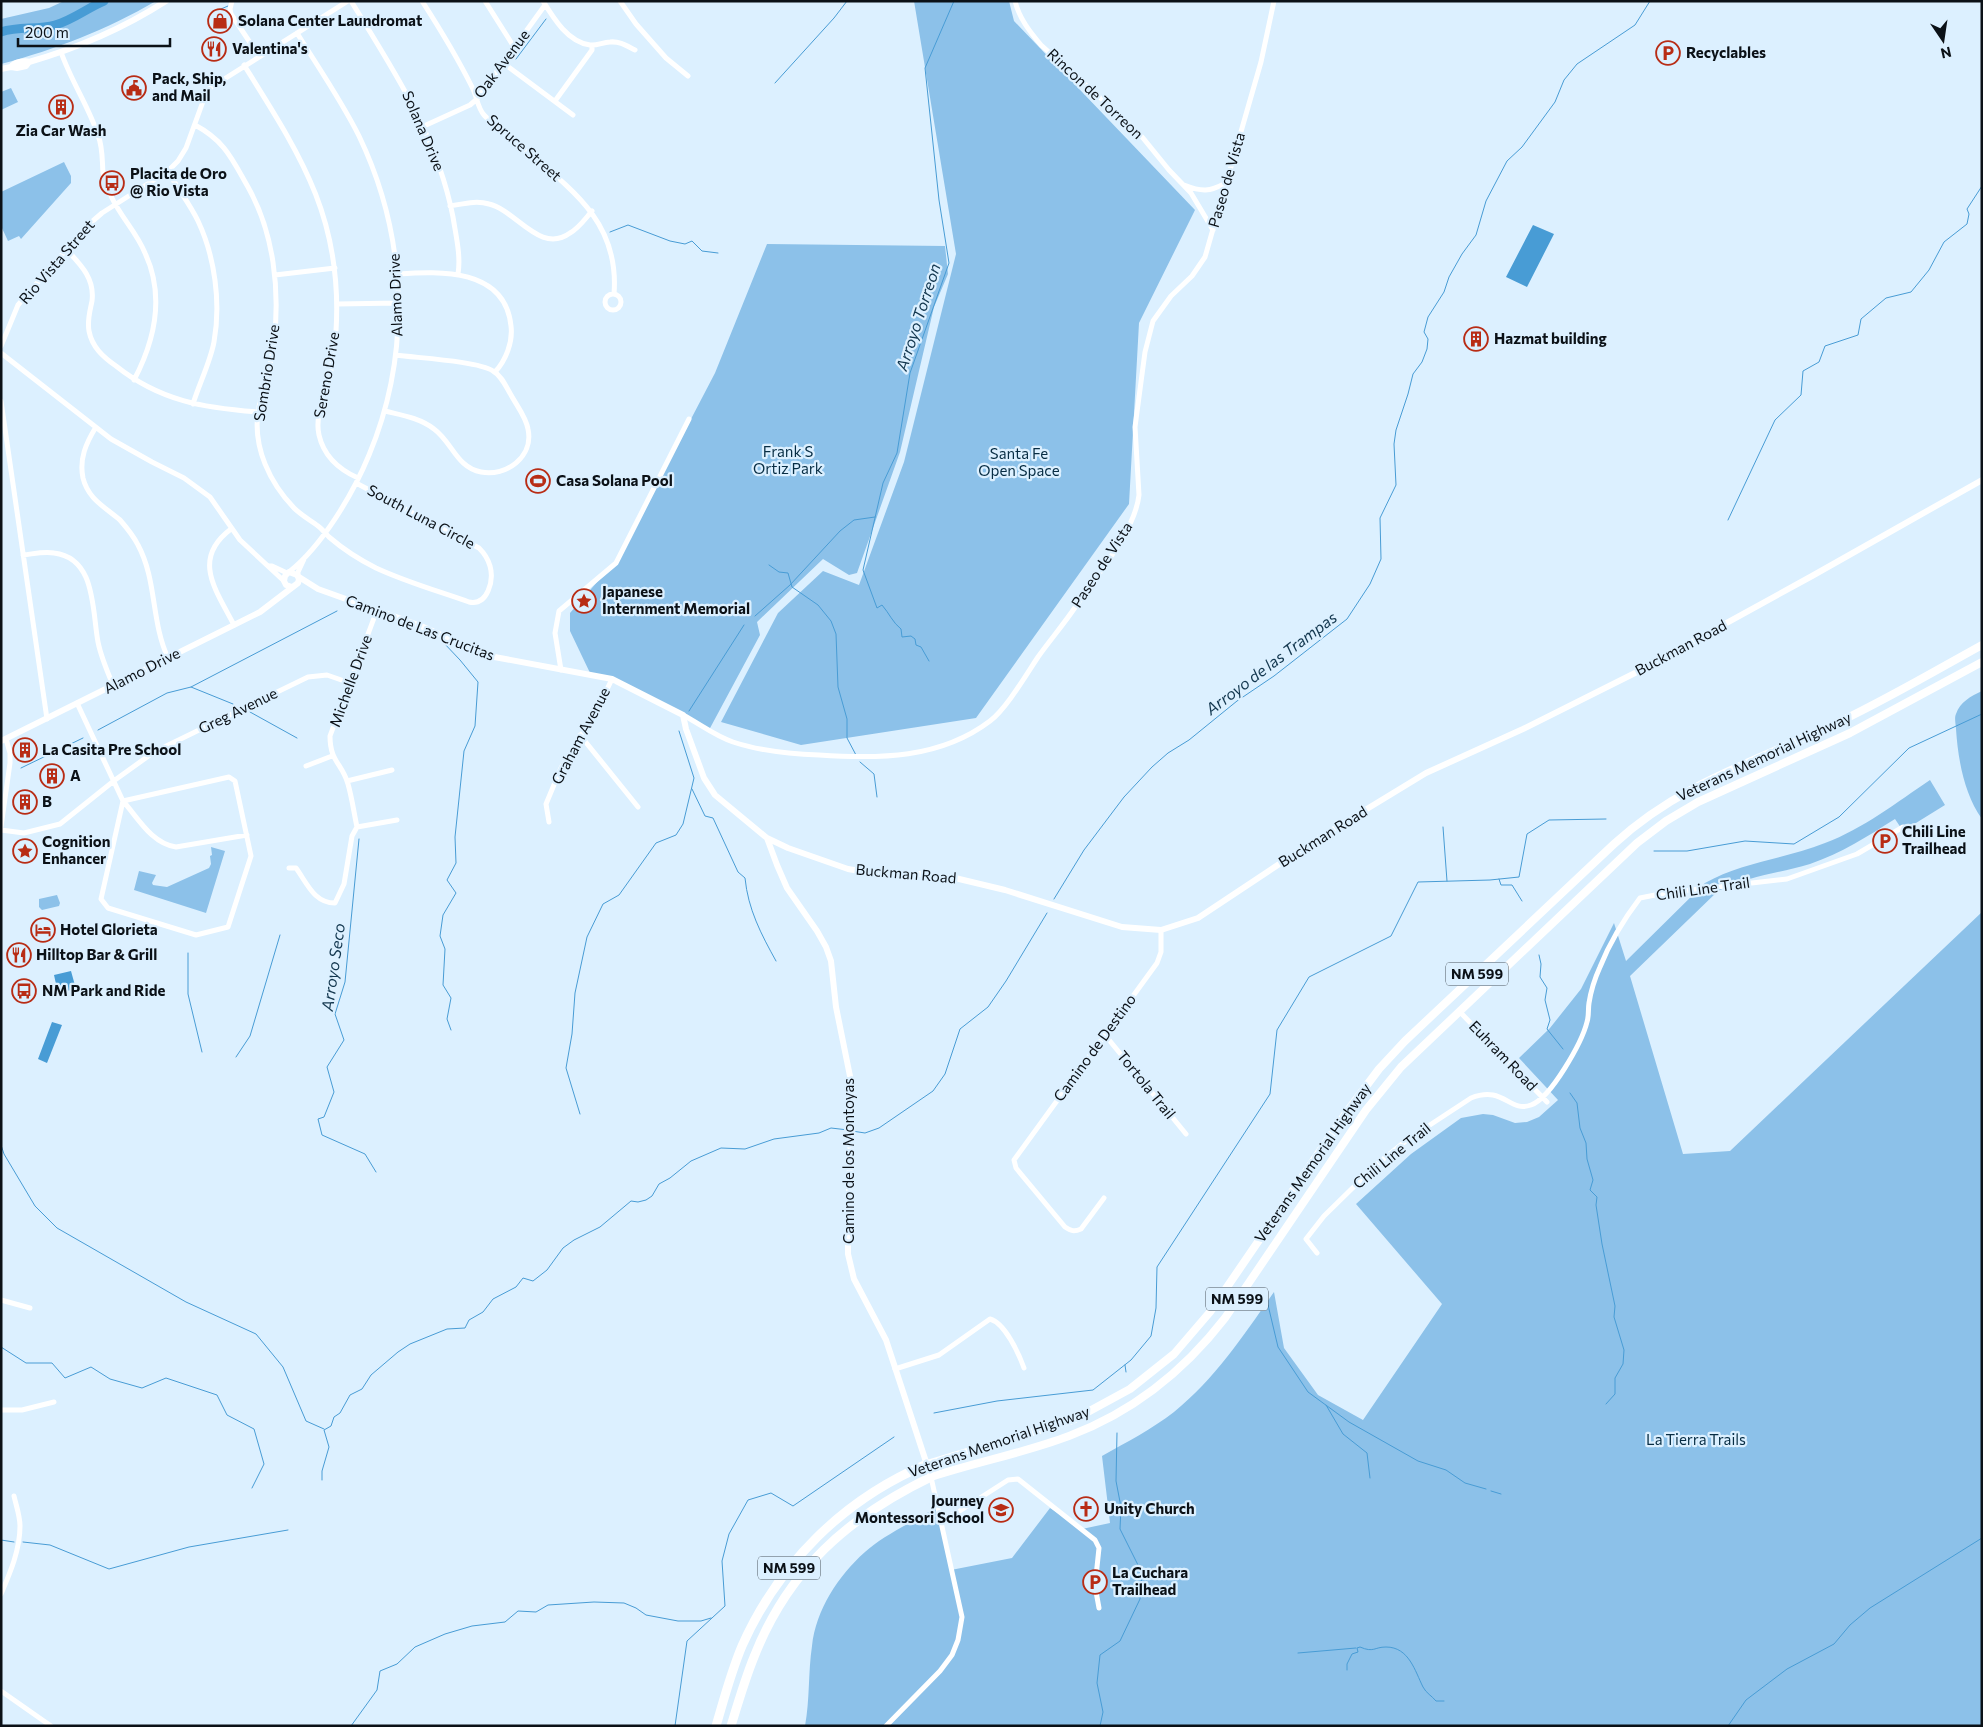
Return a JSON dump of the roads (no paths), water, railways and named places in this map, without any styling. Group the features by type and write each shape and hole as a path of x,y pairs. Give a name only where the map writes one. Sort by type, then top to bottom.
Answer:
{"highway":[{"name":"Veterans Memorial Highway","path":"716,1726 735,1664 750,1630 768,1597 789,1567 821,1532 849,1508 888,1483 927,1464 1073,1420 1130,1389 1174,1354 1210,1312 1351,1105 1379,1069 1445,1003 1643,819 1690,789 1842,721 1982,645"},
{"name":"Veterans Memorial Highway","path":"731,1726 759,1644 778,1608 803,1572 825,1548 852,1523 876,1506 931,1477 1051,1442 1086,1429 1135,1403 1182,1366 1208,1340 1224,1318 1383,1088 1414,1054 1616,862 1666,820 1715,794 1850,733 1982,662"}],"street":[{"path":"1,69 26,66 30,62 112,31 166,1"},
{"path":"232,1 231,14 259,56"},
{"name":"Rio Vista Street","path":"1,346 18,305 94,218 168,172 184,153 205,96 210,88 349,1"},
{"name":"Solana Drive","path":"349,1 401,82 424,126 439,166 450,206 458,250 458,274"},
{"name":"Spruce Street","path":"422,1 474,90 482,112 493,124 573,190 592,211 604,231 610,249 614,272 614,294"},
{"path":"486,1 514,47"},
{"path":"620,1 636,24 666,58 688,76"},
{"name":"Rincon de Torreon","path":"1015,1 1029,32 1041,45 1124,118 1143,138 1191,193 1213,230"},
{"name":"Paseo de Vista","path":"683,715 718,736 752,747 795,754 857,758 891,757 933,749 970,734 992,720 1074,608 1132,520 1138,506 1139,494 1134,427 1145,352 1153,321 1171,296 1192,276 1205,257 1261,62 1274,1"},
{"path":"544,3 575,40 592,46 610,42 622,43 636,50"},
{"name":"Oak Avenue","path":"424,126 470,105 477,99 544,3"},
{"name":"Alamo Drive","path":"296,33 350,119 368,157 389,222 398,274 399,303 396,355 384,411 370,452 357,481 325,532 306,557 298,572 298,577"},
{"path":"555,101 592,50 592,46"},
{"path":"60,52 98,134 104,175 116,204 146,253 152,273 156,304 153,335 146,358 134,380"},
{"path":"503,63 573,115"},
{"name":"Sereno Drive","path":"244,65 289,137 308,174 323,213 335,268 337,304 333,354 319,416 318,429 323,448 329,458 357,481"},
{"name":"Sombrio Drive","path":"195,125 219,141 256,202 268,237 275,275 274,343 258,412 259,445 270,476 280,492 294,508 354,555 375,568 445,593"},
{"path":"168,172 198,221 208,249 215,278 216,312 214,343 192,404"},
{"path":"1181,183 1196,190 1212,190 1226,183"},
{"path":"450,206 476,202 495,206 511,215 538,236 553,239 562,238 570,234 592,211"},
{"path":"66,249 83,267 90,281 92,296 88,322 93,343 102,355 134,380 164,395 192,404 258,412"},
{"path":"275,275 335,268"},
{"path":"398,274 434,272 458,274 490,288 502,301 509,315 511,330 510,344 495,372"},
{"path":"337,304 399,303"},
{"path":"1,353 96,428 152,462 184,478 210,497 231,529 244,544 288,586 294,586 298,582 298,577 294,572 288,573 268,566"},
{"path":"384,411 428,425 442,437 457,457 468,467 476,471 492,473 507,469 517,463 526,449 529,438 526,421 495,372 478,366 396,355"},
{"path":"1,401 47,719"},
{"path":"561,670 555,633 559,611 616,563 689,419"},
{"path":"96,428 85,447 82,467 83,478 94,499 127,528 142,554 149,573 160,639 168,658"},
{"name":"Buckman Road","path":"683,715 704,778 709,786 723,802 767,838 788,848 848,869 876,874 919,874 955,878 1014,893 1122,927 1161,930 1198,918 1311,843 1426,773 1523,729 1641,670 1821,572 1982,480"},
{"name":"South Luna Circle","path":"357,481 475,544 483,552 489,562 491,573 490,585 485,597 473,603 445,593"},
{"path":"231,529 214,545 209,564 213,583 234,625"},
{"path":"23,555 50,552 60,554 71,559 82,569 90,586 99,648 113,685"},
{"name":"Alamo Drive","path":"288,573 306,557"},
{"path":"280,596 288,573"},
{"name":"Camino de Las Crucitas","path":"298,577 318,589 436,632 489,656 612,679 683,715"},
{"name":"Alamo Drive","path":"4,740 234,625 264,609 294,586"},
{"name":"Camino de Las Crucitas","path":"294,586 318,589"},
{"name":"Michelle Drive","path":"357,827 347,782 332,756 330,736 377,610"},
{"name":"Greg Avenue","path":"1,829 24,832 55,827 154,752 308,677 326,675 350,683"},
{"name":"Graham Avenue","path":"548,822 546,804 561,768 580,734 598,708 612,679"},
{"path":"77,703 115,780 123,801 156,840 166,846 176,847 248,835"},
{"path":"580,734 638,807"},
{"path":"1,829 10,763 10,753 4,740"},
{"path":"306,766 332,756"},
{"path":"347,782 392,770"},
{"path":"229,777 235,781 252,856 228,927 196,935 108,908 101,900 123,801 229,777"},
{"path":"289,868 296,868 318,899 325,903 334,903 344,884 352,836 357,827 397,820"},
{"name":"Chili Line Trail","path":"1317,1253 1306,1239 1314,1228 1355,1185 1408,1140 1471,1098 1481,1094 1491,1093 1517,1106 1524,1107 1533,1105 1554,1086 1581,1041 1588,1020 1592,988 1611,941 1640,898 1674,892 1787,879 1858,854 1903,827"},
{"name":"Camino de los Montoyas","path":"767,838 776,865 787,888 826,947 831,961 838,1016 852,1086 848,1254 854,1278 881,1328 927,1464 962,1617 958,1640 952,1655 940,1671 886,1726"},
{"name":"Camino de Destino","path":"1104,1198 1081,1229 1076,1231 1070,1230 1065,1227 1016,1168 1014,1160 1157,963 1161,952 1161,930"},
{"name":"Euhram Road","path":"1459,1011 1547,1102"},
{"name":"Tortola Trail","path":"1105,1035 1186,1134"},
{"path":"1,1300 30,1308"},
{"path":"896,1369 939,1356 990,1320 996,1322 1014,1345 1024,1368"},
{"path":"1,1410 22,1410 54,1402"},
{"path":"939,1519 955,1514 1008,1480 1018,1479 1095,1540 1099,1548 1095,1586 1099,1608"},
{"path":"1,1594 12,1568 19,1541 20,1525 14,1496"},
{"path":"1,1690 51,1726"}],"waterway":[{"path":"1,32 55,25 104,1"},
{"path":"775,83 847,1"},
{"name":"Arroyo Torreon","path":"929,661 921,647 916,645 915,639 911,636 902,637 901,629 882,605 877,608 863,570 883,483 897,453 910,373 949,263 939,200 925,68 954,1"},
{"name":"Arroyo de las Trampas","path":"1054,899 1084,850 1124,797 1152,767 1347,619 1370,584 1381,559 1380,518 1396,485 1394,444 1396,430 1413,374 1422,362 1427,349 1428,339 1424,332 1428,317 1444,292 1449,277 1462,254 1476,235 1486,201 1507,161 1522,147 1555,102 1564,80 1577,64 1635,25 1650,1"},
{"path":"221,9 228,6"},
{"path":"516,59 546,19"},
{"path":"1728,520 1775,420 1801,395 1803,371 1819,362 1825,346 1858,335 1861,319 1886,298 1911,292 1929,270 1944,242 1967,224 1969,214 1967,209 1982,186"},
{"path":"610,232 628,225 670,241 685,244 692,241 702,251 718,253"},
{"path":"755,616 790,585 840,531 854,520 875,517"},
{"path":"769,565 779,572 788,573 792,587 818,605 831,621 836,634 838,687 847,719 847,738 856,755"},
{"path":"191,687 337,611"},
{"path":"689,711 744,625"},
{"path":"442,641 478,682 475,726 464,751 455,837 456,863 447,880 456,893 443,915 440,936 445,949 443,985 451,998 447,1019 451,1030"},
{"path":"98,730 167,693 191,687 233,704"},
{"path":"250,712 297,738"},
{"path":"1654,851 1687,851 1745,841 1794,844 1839,817 1909,748 1982,714"},
{"path":"580,1114 566,1068 572,1034 575,993 587,937 603,904 619,895 656,843 676,835 683,824 694,778 679,731"},
{"path":"21,768 83,738"},
{"path":"860,762 874,774 877,797"},
{"path":"692,789 705,816 713,818 738,872 745,878 752,911 776,961"},
{"path":"934,1413 997,1401 1093,1390 1131,1360 1151,1336 1156,1308 1157,1267 1270,1094 1277,1030 1309,977 1391,936 1418,882 1490,880 1519,877 1527,834 1549,820 1606,819"},
{"path":"1443,827 1447,881"},
{"name":"Arroyo Seco","path":"359,839 345,982 335,1014 344,1040 327,1067 334,1092 324,1117 318,1119 322,1135 365,1154 376,1172"},
{"path":"1499,879 1501,885 1512,885 1522,901"},
{"name":"Arroyo de las Trampas","path":"852,1131 865,1133 879,1128 933,1091 945,1074 960,1029 988,1007 1047,913"},
{"path":"236,1057 250,1036 280,935"},
{"path":"188,953 188,994 202,1052"},
{"path":"1539,955 1541,964 1540,977 1547,988 1545,1000 1550,1020 1547,1029 1563,1049"},
{"path":"1570,1093 1577,1103 1580,1128 1586,1143 1587,1159 1593,1180 1590,1190 1597,1197 1596,1205 1602,1244 1615,1306 1614,1317 1624,1350 1623,1364 1615,1378 1615,1394 1606,1404"},
{"name":"Arroyo de las Trampas","path":"322,1480 322,1471 329,1447 324,1430 331,1426 334,1417 340,1413 350,1395 362,1389 371,1375 410,1344 447,1329 465,1328 469,1320 483,1312 493,1299 516,1287 523,1278 533,1281 547,1270 563,1248 574,1240 600,1227 631,1201 638,1202 652,1196 659,1184 670,1178 691,1161 721,1148 745,1149 774,1139 819,1133 831,1128 848,1130"},
{"path":"1,1145 4,1154 35,1206 57,1228 186,1302 256,1334 283,1367 306,1421 324,1429"},
{"path":"1268,1305 1278,1347 1308,1392 1349,1422 1418,1461 1446,1470 1465,1483 1486,1489"},
{"path":"1,1347 26,1363 52,1363 65,1378 91,1367 110,1379 142,1388 166,1378 217,1395 227,1415 254,1429 264,1464 252,1488"},
{"path":"1125,1365 1126,1372"},
{"path":"1326,1405 1343,1434 1367,1453 1370,1478"},
{"path":"1100,1726 1103,1712 1097,1683 1100,1655 1120,1641 1140,1599 1142,1573 1120,1529 1121,1507 1116,1481 1117,1433"},
{"path":"675,1726 687,1641 725,1606 722,1561 729,1534 748,1500 771,1493 793,1506 894,1437"},
{"path":"1491,1491 1501,1494"},
{"path":"23,1542 50,1545 109,1569 189,1547 288,1530"},
{"path":"1728,1726 1746,1700 1787,1669 1834,1644 1850,1625 1870,1608 1982,1538"},
{"path":"1,1540 14,1542"},
{"path":"351,1726 377,1690 380,1671 397,1664 415,1647 445,1634 472,1626 505,1622 518,1611 536,1612 548,1605 594,1602 624,1603 646,1615 678,1621 701,1621 711,1618"},
{"path":"1347,1670 1347,1664 1352,1654 1358,1652 1357,1648 1371,1650 1382,1647 1394,1648 1406,1655 1426,1691 1436,1701 1444,1701"},
{"path":"1298,1653 1356,1648"}],"place":[{"name":"Solana Center Laundromat","path":"220,21"},
{"name":"Valentina's","path":"214,49"},
{"name":"Recyclables","path":"1668,53"},
{"name":"Pack, Ship, and Mail","path":"134,88"},
{"name":"Zia Car Wash","path":"61,107"},
{"name":"Placita de Oro @ Rio Vista","path":"112,183"},
{"name":"Hazmat building","path":"1476,339"},
{"name":"Casa Solana Pool","path":"538,481"},
{"name":"Japanese Internment Memorial","path":"584,601"},
{"name":"La Casita Pre School","path":"25,750"},
{"name":"A","path":"52,776"},
{"name":"B","path":"25,802"},
{"name":"Chili Line Trailhead","path":"1885,841"},
{"name":"Cognition Enhancer","path":"25,851"},
{"name":"Hotel Glorieta","path":"43,930"},
{"name":"Hilltop Bar & Grill","path":"19,955"},
{"name":"NM Park and Ride","path":"24,991"},
{"name":"Unity Church","path":"1086,1509"},
{"name":"Journey Montessori School","path":"1001,1510"},
{"name":"La Cuchara Trailhead","path":"1095,1582"}],"park label":[{"name":"Frank S Ortiz Park","path":"788,460"},
{"name":"Santa Fe Open Space","path":"1019,462"},
{"name":"La Tierra Trails","path":"1696,1440"}]}
